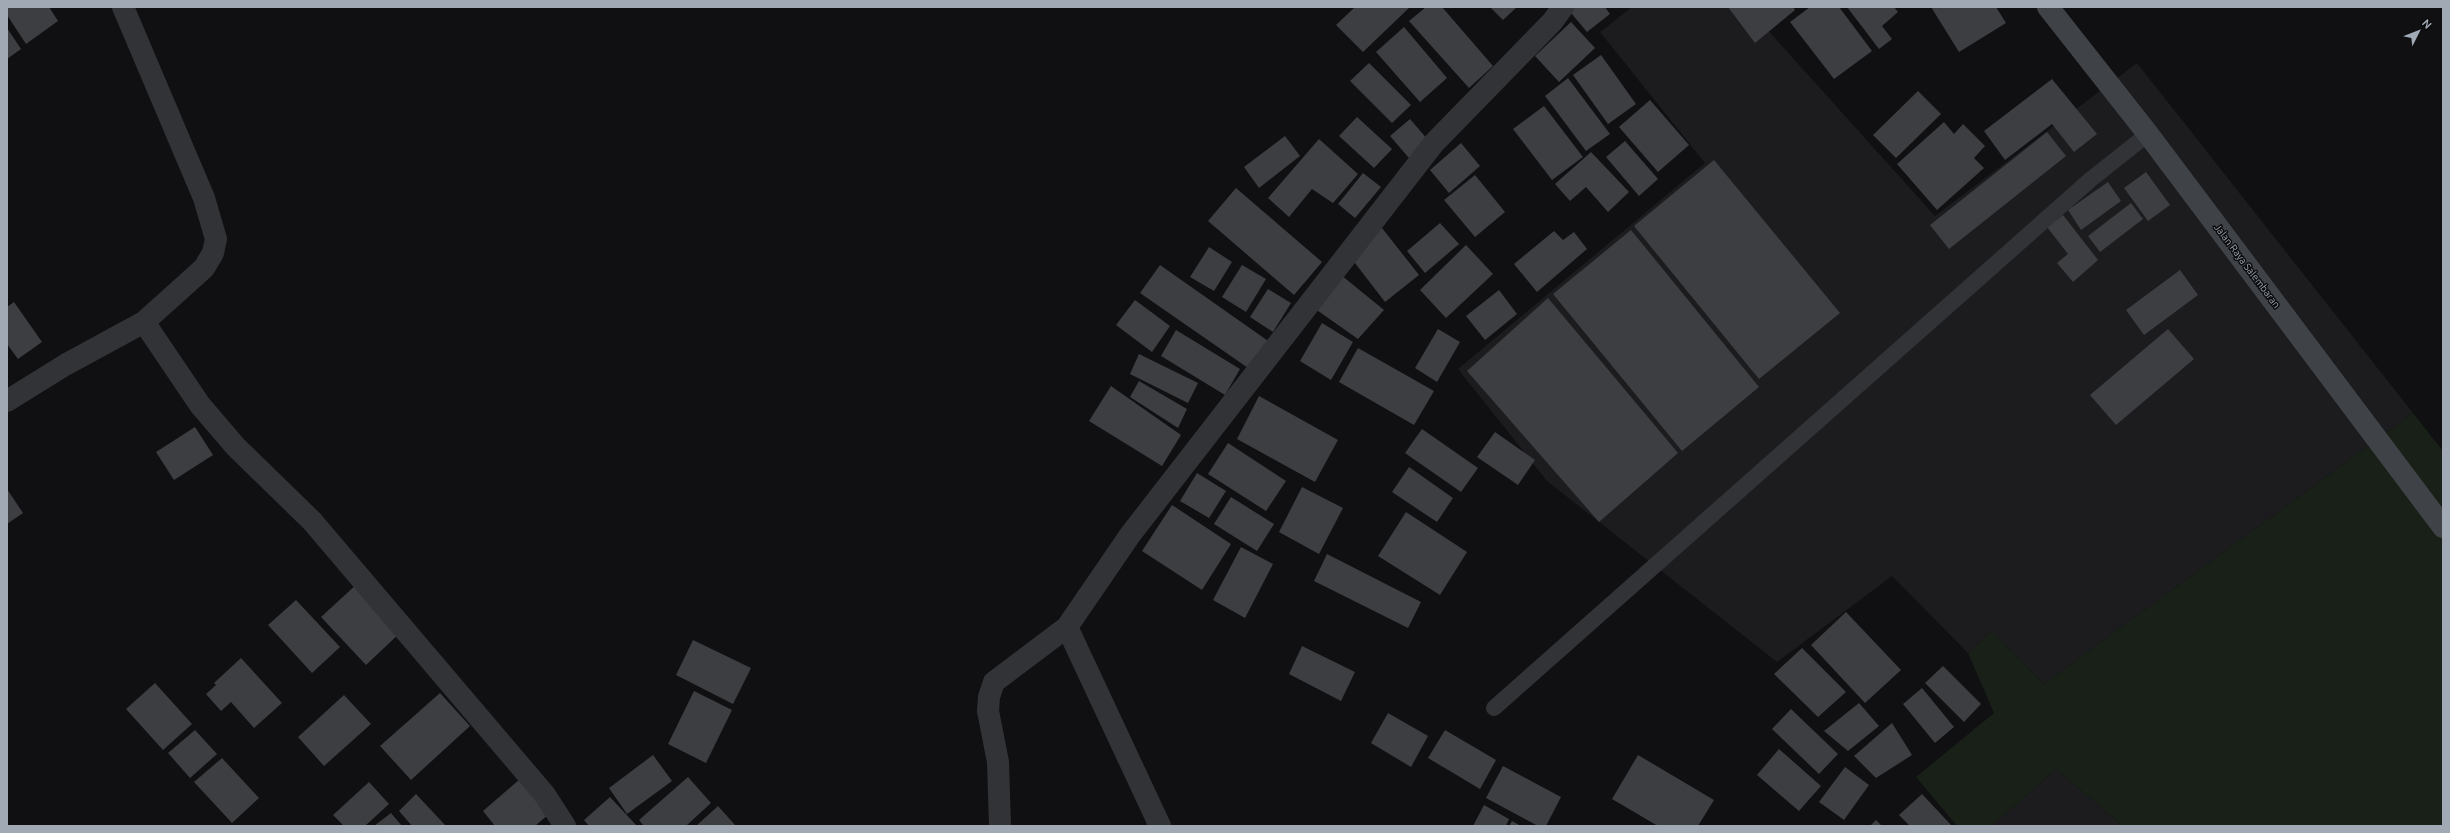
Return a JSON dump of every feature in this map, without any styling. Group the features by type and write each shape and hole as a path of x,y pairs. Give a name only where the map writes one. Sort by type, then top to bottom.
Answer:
{"main road":[{"name":"Jalan Raya Salembaran","path":"2048,7 2148,134 2443,527"}],"street":[{"path":"7,401 65,365 144,322 204,268 213,253 216,239 204,198 123,7"},
{"path":"1000,826 998,762 988,711 989,697 994,682 1067,627 1130,535 1434,143 1552,22 1563,7"},
{"path":"144,322 200,405 236,447 312,521 545,795 565,826"},
{"path":"1067,627 1160,826"}],"lane":[{"path":"1494,708 2090,180 2148,134"}],"shaded area":[{"path":"1632,7 1747,7 1935,216 2137,63 2413,413 2044,684 1992,631 1968,653 1892,576 1777,662 1547,481 1458,369 1705,163 1600,32"},
{"path":"2413,413 2443,451 2443,826 2123,826 2056,769 1992,826 1957,826 1916,777 1994,713 1968,653 1992,631 2044,684"},
{"path":"2056,769 2123,826 1992,826"}],"building":[{"path":"7,7 49,7 58,21 26,44 7,15"},
{"path":"1355,7 1410,7 1363,52 1336,25"},
{"path":"1426,7 1442,7 1493,66 1469,88 1409,21"},
{"path":"1490,7 1517,7 1503,20"},
{"path":"1566,7 1605,7 1610,14 1587,32"},
{"path":"1728,7 1793,7 1795,10 1755,43"},
{"path":"1810,7 1839,7 1872,51 1834,79 1790,22"},
{"path":"1847,7 1894,7 1898,12 1882,26 1892,39 1879,49"},
{"path":"1931,7 1996,7 2006,23 1959,52"},
{"path":"1571,22 1595,48 1559,82 1535,56"},
{"path":"1404,27 1447,78 1420,102 1376,52"},
{"path":"7,28 21,49 7,59"},
{"path":"1601,55 1636,104 1608,124 1573,75"},
{"path":"1369,63 1411,105 1392,123 1350,81"},
{"path":"1568,78 1610,134 1586,151 1545,96"},
{"path":"2052,79 2097,134 2074,152 2052,124 2005,160 1984,131"},
{"path":"1918,91 1941,114 1896,158 1873,135"},
{"path":"1650,100 1689,145 1658,172 1619,127"},
{"path":"1544,106 1583,157 1552,180 1513,129"},
{"path":"1357,117 1392,149 1374,168 1339,136"},
{"path":"1410,119 1429,141 1409,158 1390,136"},
{"path":"1944,122 1954,134 1963,124 1985,146 1974,158 1984,168 1937,210 1897,164"},
{"path":"2047,132 2066,156 1949,249 1930,225"},
{"path":"1285,136 1300,156 1259,188 1244,167"},
{"path":"1319,139 1358,174 1333,203 1312,189 1289,217 1268,198"},
{"path":"1625,141 1658,179 1639,196 1606,157"},
{"path":"1461,143 1480,166 1449,193 1430,170"},
{"path":"1591,152 1629,192 1608,212 1586,187 1570,201 1555,184"},
{"path":"1714,160 1840,313 1759,379 1634,226"},
{"path":"2146,172 2170,205 2148,221 2124,188"},
{"path":"1363,173 1381,187 1355,218 1338,204"},
{"path":"1475,175 1505,212 1475,237 1444,200"},
{"path":"2108,182 2121,201 2081,230 2068,210"},
{"path":"1236,188 1322,262 1294,295 1208,221"},
{"path":"2131,203 2143,219 2100,252 2088,236"},
{"path":"2063,215 2098,260 2073,282 2057,263 2068,254 2047,227"},
{"path":"1440,223 1459,244 1425,273 1407,251"},
{"path":"1382,228 1419,275 1385,302 1348,254"},
{"path":"1631,230 1759,387 1682,451 1553,294"},
{"path":"1554,231 1563,240 1574,232 1587,249 1537,292 1514,264"},
{"path":"1466,245 1493,274 1446,318 1420,290"},
{"path":"1209,247 1232,262 1214,291 1190,277"},
{"path":"1160,265 1271,343 1251,370 1140,293"},
{"path":"1242,265 1266,279 1246,312 1222,297"},
{"path":"2180,270 2198,295 2144,335 2126,310"},
{"path":"1341,275 1384,310 1358,339 1314,308"},
{"path":"1268,289 1291,303 1273,332 1250,317"},
{"path":"1499,290 1517,314 1485,340 1466,316"},
{"path":"1548,298 1678,453 1599,522 1467,371"},
{"path":"1135,300 1170,326 1152,352 1116,325"},
{"path":"14,302 42,342 18,359 7,344 7,307"},
{"path":"1322,323 1353,342 1331,380 1300,361"},
{"path":"1438,329 1460,342 1437,382 1415,368"},
{"path":"2168,329 2194,359 2116,425 2090,395"},
{"path":"1176,330 1240,369 1225,395 1161,356"},
{"path":"1358,348 1434,391 1414,425 1339,382"},
{"path":"1139,354 1198,383 1188,403 1130,374"},
{"path":"1139,381 1187,409 1178,428 1130,397"},
{"path":"1111,386 1181,435 1162,466 1089,421"},
{"path":"1259,396 1338,440 1315,482 1237,439"},
{"path":"195,427 213,455 174,480 156,452"},
{"path":"1422,429 1478,468 1461,492 1405,453"},
{"path":"1495,432 1535,460 1518,485 1477,457"},
{"path":"1228,443 1286,481 1266,511 1208,474"},
{"path":"1409,467 1453,498 1437,522 1392,492"},
{"path":"1197,473 1226,491 1209,518 1180,501"},
{"path":"1302,487 1343,508 1319,554 1279,532"},
{"path":"7,489 23,513 7,524"},
{"path":"1231,497 1274,524 1257,551 1214,524"},
{"path":"1172,505 1231,544 1202,590 1142,551"},
{"path":"1406,512 1467,552 1440,595 1378,556"},
{"path":"1241,547 1273,564 1245,618 1213,600"},
{"path":"1327,554 1421,602 1408,628 1314,581"},
{"path":"358,583 402,631 366,665 321,617"},
{"path":"296,600 340,647 312,673 268,625"},
{"path":"1846,612 1901,670 1865,703 1811,645"},
{"path":"693,640 751,668 733,704 676,675"},
{"path":"1302,646 1355,672 1341,701 1289,674"},
{"path":"1802,648 1846,692 1818,717 1774,674"},
{"path":"241,658 282,703 254,728 231,702 221,711 206,694 216,685 214,683"},
{"path":"1943,666 1981,704 1964,722 1925,683"},
{"path":"155,683 192,724 163,750 126,709"},
{"path":"1922,688 1954,727 1935,743 1903,704"},
{"path":"694,691 732,710 706,763 668,744"},
{"path":"440,693 470,726 411,780 380,746"},
{"path":"344,695 371,724 324,766 298,737"},
{"path":"1859,703 1879,726 1848,751 1824,731"},
{"path":"1791,709 1838,754 1819,774 1772,729"},
{"path":"1388,713 1428,736 1411,767 1371,743"},
{"path":"1892,723 1912,755 1876,778 1854,756"},
{"path":"195,730 217,754 190,778 168,753"},
{"path":"1445,730 1496,760 1480,789 1428,758"},
{"path":"1779,749 1821,786 1799,811 1757,775"},
{"path":"653,755 672,781 627,814 609,788"},
{"path":"1638,755 1714,800 1698,826 1658,826 1612,799"},
{"path":"222,758 259,798 232,823 194,782"},
{"path":"1503,766 1561,797 1546,826 1538,826 1486,798"},
{"path":"1845,767 1869,785 1844,820 1819,802"},
{"path":"688,777 711,803 686,826 644,826 639,820"},
{"path":"520,779 549,814 535,826 495,826 483,811"},
{"path":"369,782 389,804 365,826 344,826 333,815"},
{"path":"416,794 446,826 412,826 399,811"},
{"path":"1922,794 1952,826 1910,826 1899,815"},
{"path":"610,797 637,826 589,826 584,820"},
{"path":"1484,805 1509,819 1506,826 1473,826"},
{"path":"718,806 736,826 696,826"},
{"path":"391,813 402,826 374,826"},
{"path":"1876,820 1882,826 1870,826"},
{"path":"1512,821 1521,826 1509,826"}]}
